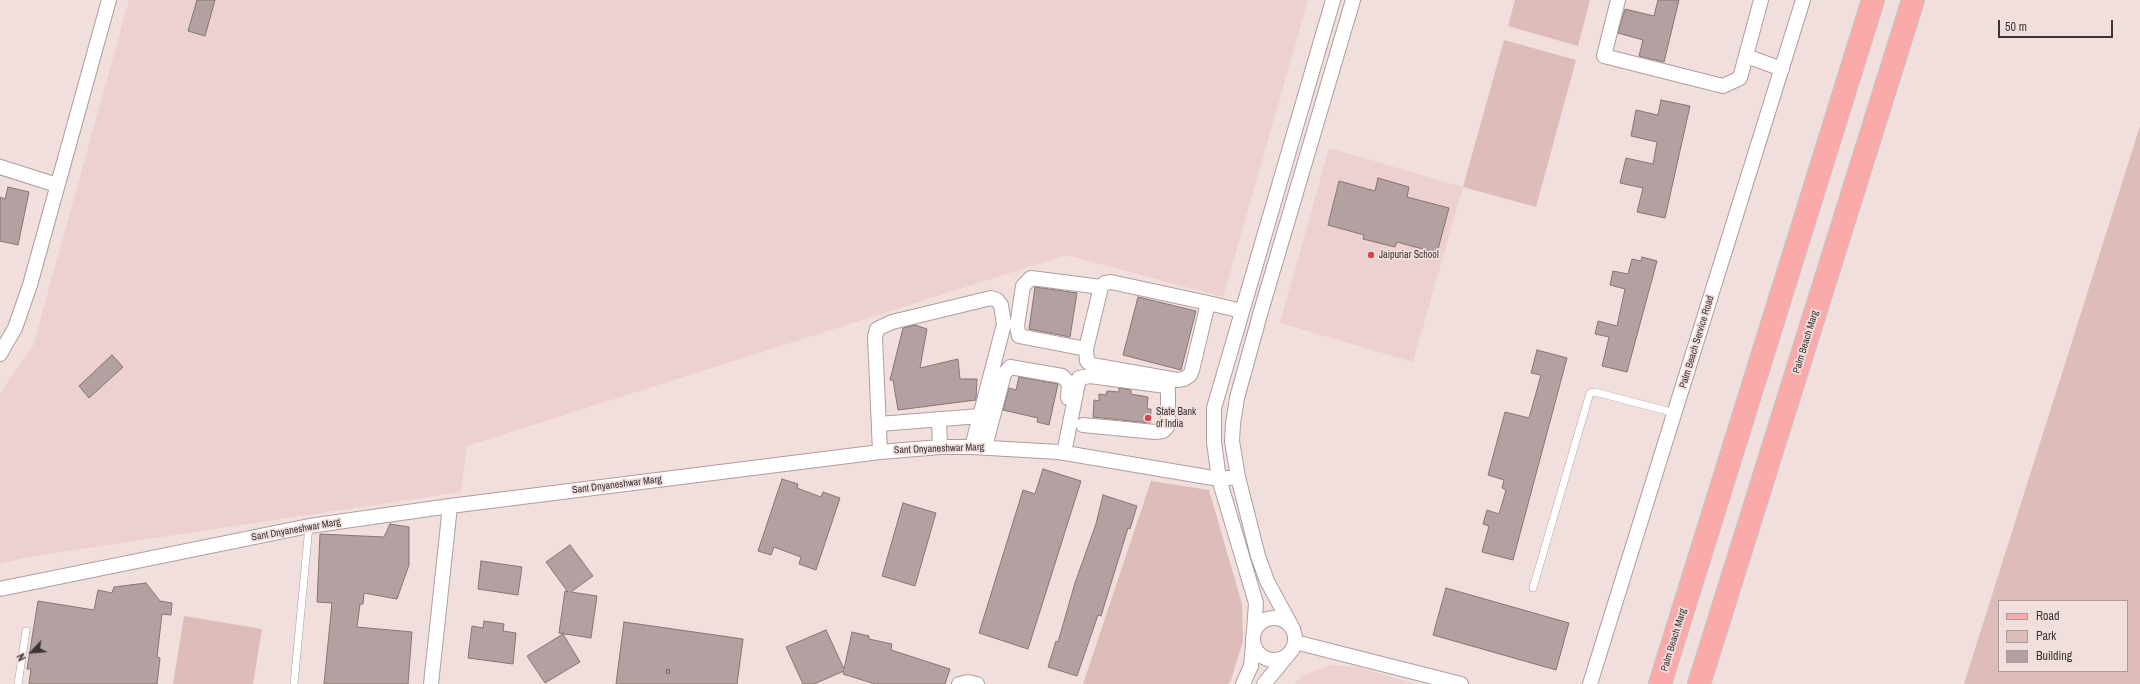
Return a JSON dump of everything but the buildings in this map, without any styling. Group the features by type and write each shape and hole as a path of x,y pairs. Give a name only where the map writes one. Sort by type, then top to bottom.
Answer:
{"main road":[{"name":"Palm Beach Marg","path":"1660,684 1873,0"},
{"name":"Palm Beach Marg","path":"1699,684 1913,0"}],"street":[{"path":"0,354 15,328 30,286 109,0"},
{"path":"1243,684 1251,666 1254,645 1256,603 1219,479 1214,442 1214,408 1333,0"},
{"path":"1292,641 1258,556 1238,477 1232,442 1232,424 1237,398 1353,0"},
{"path":"1618,0 1604,56 1723,86 1740,78 1761,0"},
{"name":"Palm Beach Service Road","path":"1590,684 1803,0"},
{"path":"1746,56 1782,69"},
{"path":"0,167 57,185"},
{"path":"1086,349 1019,336 1016,326 1024,286 1031,278 1101,287"},
{"path":"1208,304 1192,370 1190,375 1184,379 1177,380 1092,364 1087,361 1086,349 1101,287 1105,283 1111,282 1242,311"},
{"path":"880,452 875,337 877,329 892,322 991,298 997,300 1001,305 1004,324 980,416 979,447"},
{"path":"979,447 1004,374 1010,367 1016,367 1062,376 1067,380 1070,387 1061,452"},
{"path":"1061,452 1079,378 1090,376 1166,386 1168,390 1168,422 1167,427 1163,430 1155,432 1083,425"},
{"path":"879,424 980,416"},
{"path":"939,419 940,447"},
{"name":"Sant Dnyaneshwar Marg","path":"0,589 309,526 450,506 880,452 940,447 979,447 1061,452 1219,479 1238,477"},
{"path":"431,684 450,506"},
{"path":"1254,631 1257,625 1269,618 1283,619 1292,641"},
{"path":"1254,645 1262,656 1269,659 1283,658 1292,641"},
{"path":"1264,684 1292,641"},
{"path":"1292,641 1461,684"},
{"path":"959,684 968,682 977,684"}],"lane":[{"path":"1533,588 1590,393 1595,392 1675,413"},
{"path":"294,684 309,526"},
{"path":"18,684 26,631"}],"shaded area":[{"path":"129,0 1308,0 1223,297 1066,255 467,446 461,492 28,557 0,564 0,393 33,346"},
{"name":"Jaipuriar School","path":"1329,148 1463,187 1413,362 1280,323"},
{"path":"1331,665 1358,667 1416,684 1294,684 1304,675"}],"green space":[{"path":"1515,0 1590,0 1578,46 1508,26"},
{"path":"1504,40 1576,60 1536,207 1463,187"},
{"path":"2140,126 2140,684 1964,684"},
{"path":"1151,481 1209,490 1242,604 1243,641 1231,680 1228,684 1083,684"},
{"path":"184,616 262,629 253,684 173,684"}],"place":[{"name":"Jaipuriar School","path":"1371,255"},
{"name":"State Bank of India","path":"1148,418"}]}
